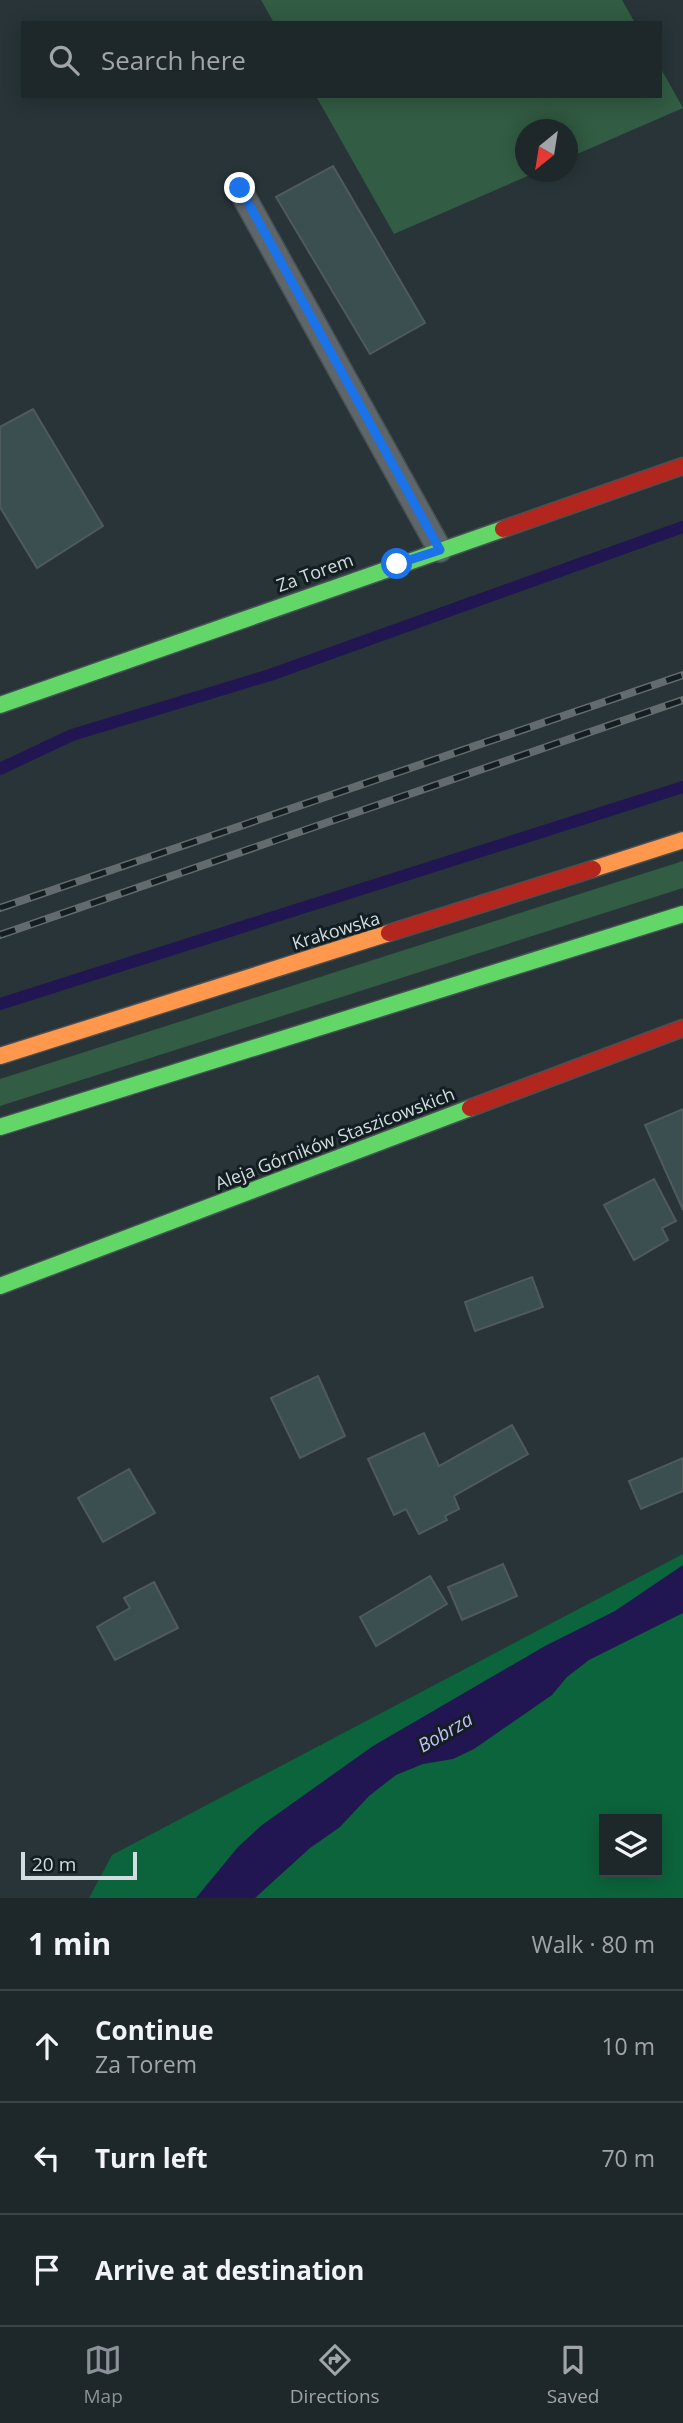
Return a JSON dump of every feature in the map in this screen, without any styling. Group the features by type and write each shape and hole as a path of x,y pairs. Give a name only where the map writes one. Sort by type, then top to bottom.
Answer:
{"street":[{"name":"Za Torem","path":"0,705 683,466"},
{"name":"Krakowska","path":"0,1056 683,840"},
{"path":"0,1127 683,914"},
{"name":"Aleja Górników Staszicowskich","path":"0,1286 683,1028"}],"lane":[{"path":"240,188 440,550"}],"green space":[{"path":"261,0 622,0 634,21 273,21"},
{"path":"662,71 683,108 578,154 578,119 515,119 515,182 394,234 317,98 662,98"},
{"path":"683,861 683,888 0,1106 0,1079"},
{"path":"683,1554 683,1898 89,1898 112,1855"}],"water":[{"name":"Bobrza","path":"683,1565 683,1613 589,1660 567,1677 552,1695 474,1749 453,1759 423,1764 396,1775 369,1796 340,1827 310,1848 255,1898 196,1898 238,1847 262,1825 373,1746 545,1646 615,1611"}],"building":[{"path":"333,166 425,323 370,354 276,197"},
{"path":"33,409 103,526 37,568 0,507 0,427"},
{"path":"683,1109 683,1210 645,1125"},
{"path":"654,1179 676,1221 662,1228 668,1240 634,1260 604,1205"},
{"path":"532,1277 543,1307 475,1331 465,1302"},
{"path":"318,1376 345,1436 300,1458 271,1398"},
{"path":"512,1425 528,1454 454,1496 459,1509 445,1516 447,1520 419,1534 406,1509 394,1515 368,1459 424,1433 439,1466"},
{"path":"683,1458 683,1491 641,1509 629,1481"},
{"path":"129,1469 155,1513 103,1542 78,1498"},
{"path":"503,1564 517,1596 462,1620 448,1587"},
{"path":"430,1576 447,1604 376,1646 360,1617"},
{"path":"154,1582 178,1628 115,1660 97,1627 130,1608 124,1598"}],"waterway":[{"path":"0,769 72,735 270,675 683,527"},
{"path":"0,1004 683,787"}],"railway":[{"path":"0,908 683,675"},
{"path":"0,935 683,700"}],"traffic: fast":[{"path":"0,705 503,529"},
{"path":"0,1127 683,914"},
{"path":"0,1286 470,1108"}],"traffic: slow":[{"path":"593,869 683,840"},
{"path":"0,1056 389,933"}],"traffic: jam":[{"path":"503,529 683,466"},
{"path":"389,933 593,869"},
{"path":"470,1108 683,1028"}],"route":[{"path":"240,188 440,550 397,564"}]}
